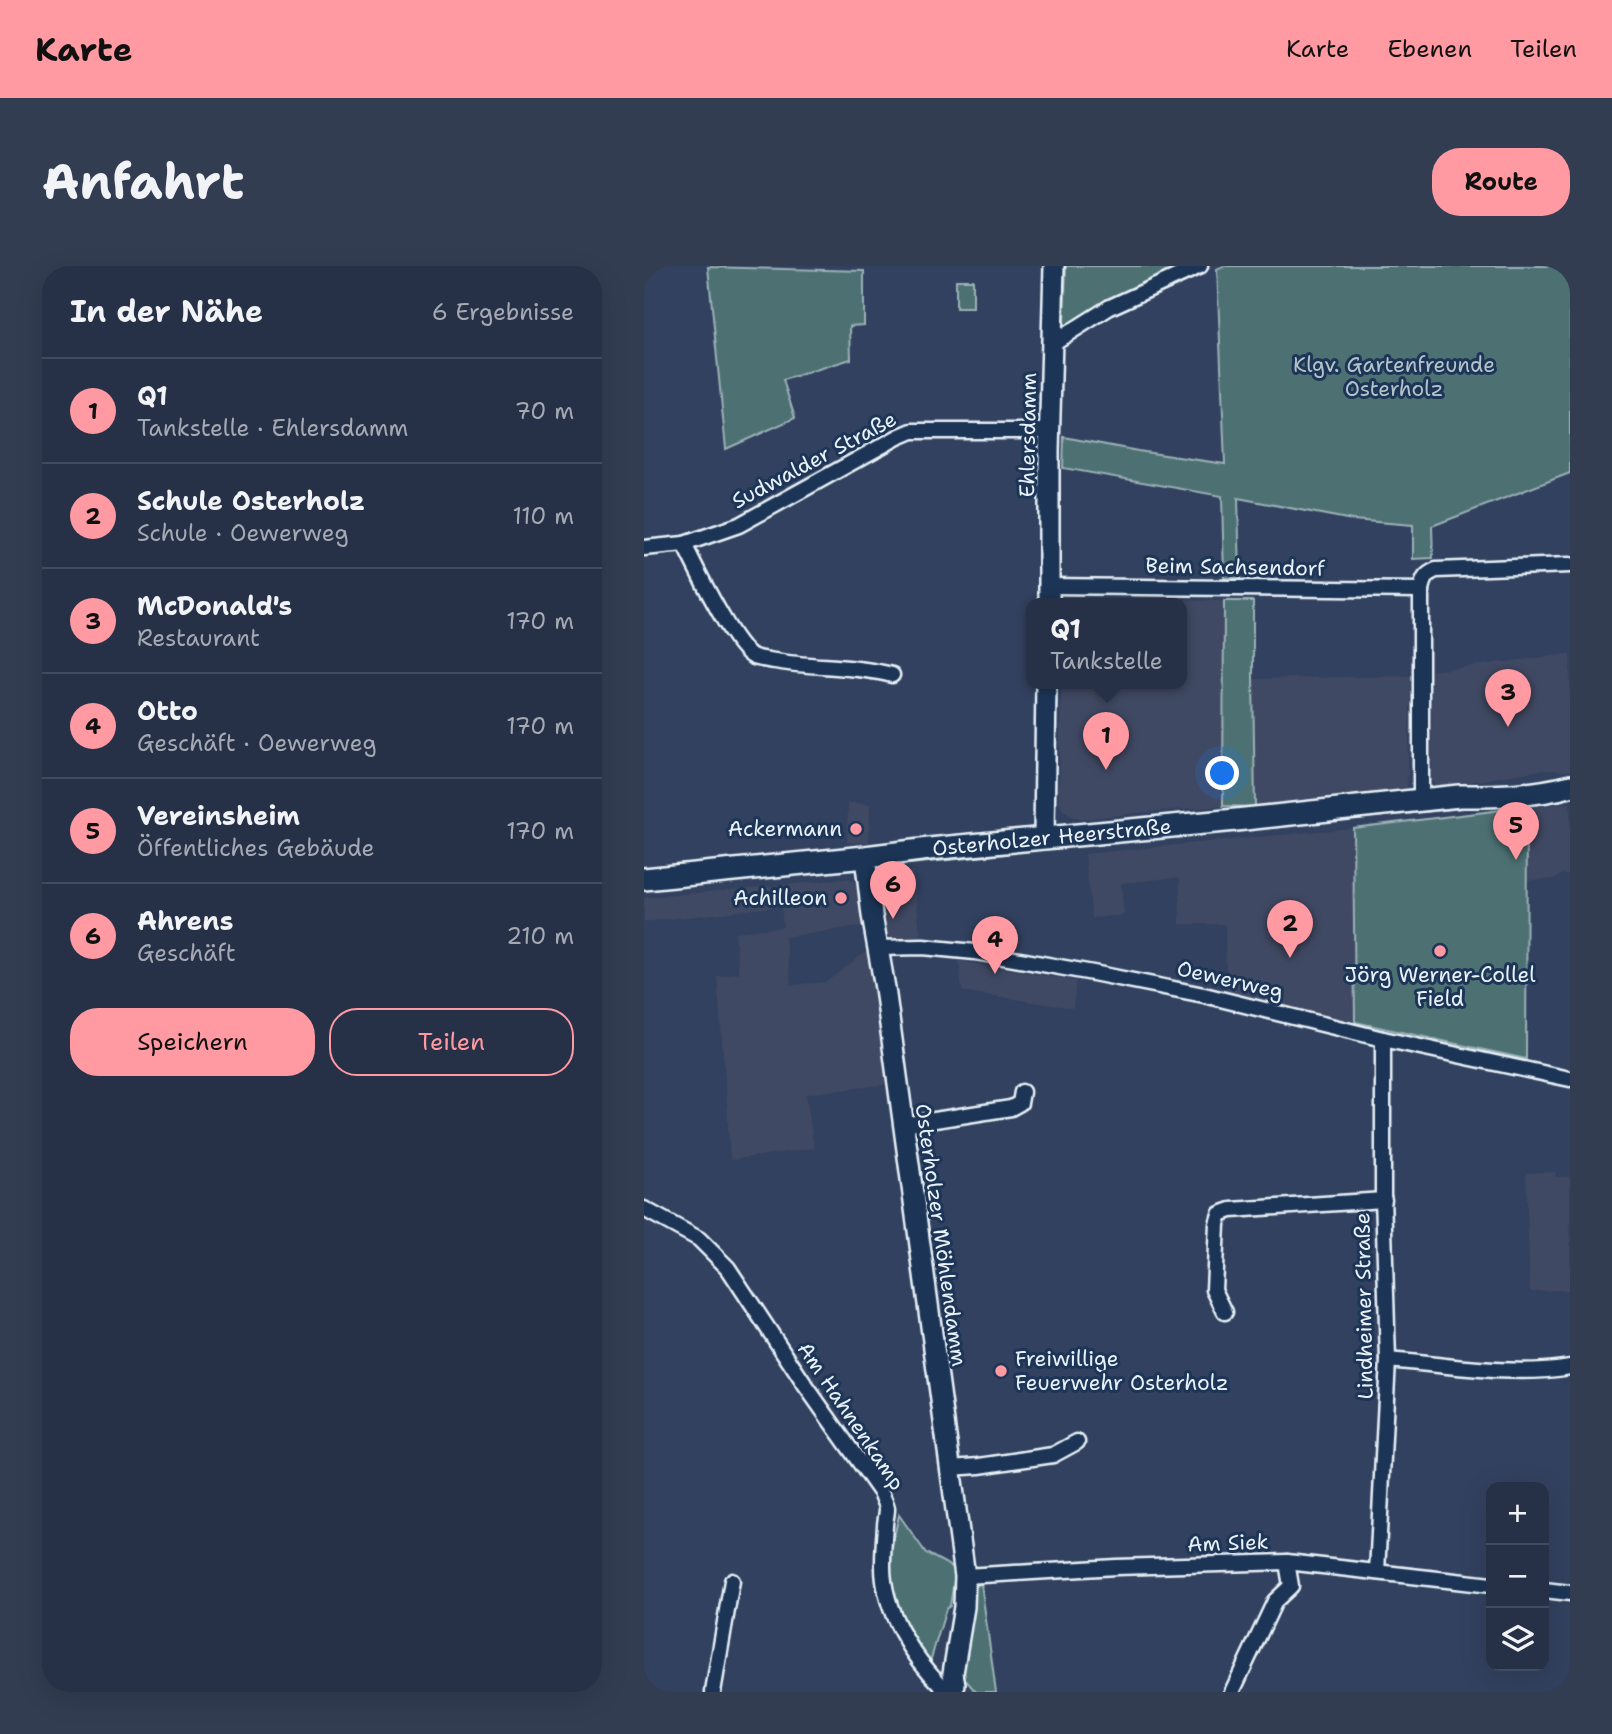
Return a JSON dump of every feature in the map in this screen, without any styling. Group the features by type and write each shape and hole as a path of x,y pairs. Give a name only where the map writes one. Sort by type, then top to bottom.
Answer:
{"main road":[{"name":"Ehlersdamm","path":"1049,595 1049,431 1054,266"},
{"path":"1044,837 1046,689"},
{"name":"Osterholzer Heerstraße","path":"1459,796 1493,783 1551,777 1570,780"},
{"name":"Osterholzer Heerstraße","path":"644,879 1459,796 1496,796 1570,786"},
{"name":"Osterholzer Möhlendamm","path":"865,857 965,1576 962,1620 947,1650 941,1677 949,1690"}],"street":[{"path":"1053,342 1110,307 1200,266"},
{"name":"Sudwalder Straße","path":"644,548 684,544 739,525 912,431 1049,431"},
{"path":"684,544 735,638 753,657 892,675"},
{"name":"Beim Sachsendorf","path":"1049,595 1423,584 1429,573 1436,570 1570,565"},
{"path":"1421,800 1423,584"},
{"name":"Oewerweg","path":"877,948 923,947 962,951 1093,973 1204,995 1383,1040 1570,1079"},
{"name":"Lindheimer Straße","path":"1377,1572 1388,1360 1383,1040"},
{"path":"903,1125 1012,1108 1020,1102 1022,1092"},
{"path":"1224,1312 1214,1290 1217,1224 1220,1214 1231,1210 1384,1200"},
{"name":"Am Hahnenkamp","path":"644,1209 699,1239 728,1268 805,1385 882,1494 887,1508 883,1569 891,1609 910,1647 926,1670 949,1690"},
{"path":"1388,1360 1528,1371 1570,1367"},
{"path":"950,1468 1053,1455 1077,1442"},
{"path":"1232,1692 1275,1601 1292,1586 1287,1562"},
{"name":"Am Siek","path":"965,1576 1116,1567 1287,1562 1486,1584"},
{"path":"713,1692 732,1581"},
{"path":"1549,1591 1570,1593"}],"shaded area":[{"path":"1187,601 1224,601 1223,806 1081,819 1063,810 1059,802 1061,689 1187,689"},
{"path":"1570,654 1570,771 1540,770 1436,786 1432,781 1432,671"},
{"path":"1411,676 1407,790 1255,807 1253,679"},
{"path":"848,803 870,804 869,842 847,843"},
{"path":"1570,803 1570,874 1554,879 1527,880 1527,807"},
{"path":"1353,828 1355,1022 1226,993 1225,924 1180,924 1180,877 1121,883 1124,915 1092,918 1085,854"},
{"path":"913,871 921,940 893,940 884,931 878,875"},
{"path":"846,879 854,881 860,895 864,926 785,937 791,985 826,982 869,950 889,1084 806,1094 814,1148 730,1160 717,976 739,973 735,932 783,927 781,906 644,922 644,898"},
{"path":"959,961 1076,981 1073,1008 962,991"},
{"path":"1555,1172 1556,1177 1570,1177 1570,1290 1530,1291 1526,1173"}],"green space":[{"path":"1066,266 1188,266 1067,328 1064,324"},
{"name":"Klgv. Gartenfreunde Osterholz","path":"1224,266 1570,266 1570,473 1432,526 1433,558 1413,559 1413,525 1352,520 1238,498 1240,578 1224,578 1222,496 1063,468 1064,437 1225,464 1217,269"},
{"path":"708,267 864,271 864,325 850,326 851,359 783,380 795,418 726,449"},
{"path":"956,280 973,280 973,308 956,308"},
{"path":"1224,601 1253,601 1255,807 1223,806"},
{"path":"1491,801 1494,805 1296,825 1301,821"},
{"name":"Jörg Werner-Collel Field","path":"1527,807 1526,1059 1355,1022 1353,828"},
{"path":"1013,849 1006,854 882,867 882,863"},
{"path":"899,1515 926,1553 956,1569 950,1606 946,1609 930,1662 911,1637 891,1588 891,1550"},
{"path":"981,1583 996,1692 976,1692 958,1671 973,1589"}],"place":[{"name":"McDonald's","path":"1508,727"},
{"name":"Q1","path":"1106,770"},
{"name":"Ackermann","path":"856,829"},
{"name":"Vereinsheim","path":"1516,860"},
{"name":"Achilleon","path":"841,898"},
{"name":"Ahrens","path":"893,919"},
{"name":"Jörg Werner-Collel Field","path":"1440,951"},
{"name":"Schule Osterholz","path":"1290,958"},
{"name":"Otto","path":"995,974"},
{"name":"Freiwillige Feuerwehr Osterholz","path":"1001,1371"}]}
